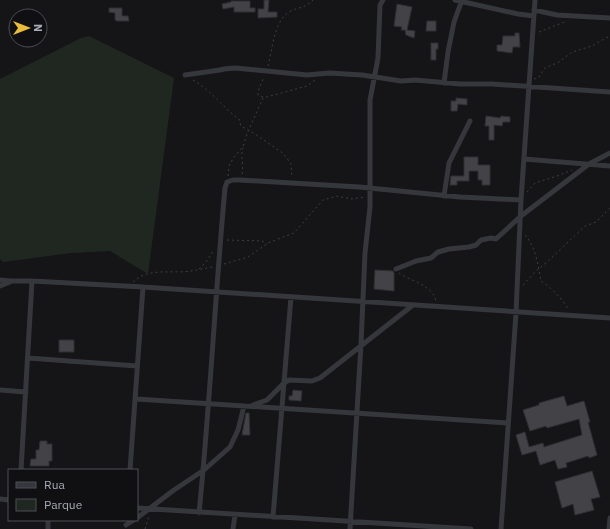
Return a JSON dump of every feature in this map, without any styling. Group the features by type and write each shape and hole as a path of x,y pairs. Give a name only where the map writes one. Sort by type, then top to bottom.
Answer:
{"street":[{"path":"350,529 365,253 370,192 370,100 378,58 380,5 383,0"},
{"path":"455,0 518,14 534,13 610,18"},
{"path":"501,529 535,0"},
{"path":"444,83 454,22 462,1"},
{"path":"185,75 235,68 307,75 330,73 375,76 401,81 415,80 444,83 529,84 610,92"},
{"path":"444,196 449,163 470,121"},
{"path":"396,269 416,261 431,258 443,250 470,247 476,245 481,240 491,238 496,239 521,216 589,164 610,153"},
{"path":"524,159 610,166"},
{"path":"199,513 204,470 220,242 227,184 230,181 239,180 359,187 370,192 521,200"},
{"path":"0,280 143,287 435,306 516,313 610,318"},
{"path":"0,286 11,281"},
{"path":"21,469 32,281"},
{"path":"130,469 143,287"},
{"path":"274,517 291,297"},
{"path":"246,406 258,404 267,400 289,380 315,380 413,305"},
{"path":"28,358 137,366"},
{"path":"0,390 26,392"},
{"path":"136,399 508,423"},
{"path":"138,517 174,490 204,470 230,447 238,430 246,406"},
{"path":"138,508 421,528 471,529"},
{"path":"233,529 235,515"},
{"path":"609,529 610,518"}],"path":[{"path":"314,0 306,7 289,12 280,23 263,82 258,90 258,95 263,98 307,86 316,79"},
{"path":"532,34 572,20"},
{"path":"529,84 539,77 545,68 559,62 572,52 592,46 610,36"},
{"path":"185,75 210,92 230,113 239,119 241,126 284,154 291,164 294,183"},
{"path":"239,180 242,172 241,154 243,147 263,98"},
{"path":"227,184 229,166 234,157 243,147"},
{"path":"521,200 535,183 577,168"},
{"path":"221,265 248,257 268,244 294,233 323,200 337,196 351,199 364,197 370,192"},
{"path":"516,294 523,284 539,268 548,262 585,226 596,222 610,208"},
{"path":"520,230 529,240 539,268 541,281 548,285 559,297 573,316"},
{"path":"199,269 206,262 220,242 240,240 262,241 268,244"},
{"path":"132,282 136,278 145,274 191,271 217,266"},
{"path":"396,269 403,275 426,287 436,299 435,306"},
{"path":"145,529 151,508"}],"green space":[{"path":"89,36 174,78 148,274 110,251 71,253 3,262 0,259 0,79 81,38"}],"building":[{"path":"264,0 269,0 268,12 277,12 277,17 258,18 258,9 264,9"},
{"path":"231,1 250,1 250,8 255,8 255,12 234,12 234,7 223,9 222,4"},
{"path":"397,4 412,7 407,30 415,31 414,38 406,35 405,30 401,30 402,27 394,26"},
{"path":"109,8 122,8 122,16 128,16 129,21 115,20 115,13 109,12"},
{"path":"427,21 436,21 436,31 426,31"},
{"path":"515,33 519,33 520,47 513,47 512,53 497,51 497,45 502,45 503,36 515,36"},
{"path":"431,43 438,43 438,49 436,49 436,60 431,60"},
{"path":"456,98 467,99 467,105 458,104 457,111 451,111 451,101 456,101"},
{"path":"486,116 500,118 501,116 510,117 510,122 503,122 502,126 494,125 494,140 489,140 489,126 485,126"},
{"path":"464,157 478,157 478,165 490,165 490,185 482,185 482,180 478,180 478,171 469,171 469,181 457,181 457,185 450,185 451,176 464,176"},
{"path":"375,270 393,271 394,291 374,289"},
{"path":"59,340 74,340 74,352 59,352"},
{"path":"293,390 302,391 301,401 289,400 289,396 292,396"},
{"path":"564,396 567,406 584,401 597,455 589,458 588,456 566,463 567,467 558,469 555,460 540,465 536,451 522,455 516,435 525,432 529,447 543,443 544,447 582,435 579,419 530,431 523,410 539,405 539,403"},
{"path":"246,413 249,413 250,435 242,435"},
{"path":"40,441 47,441 47,444 52,444 52,461 49,461 49,466 30,466 31,459 36,459 36,450 39,450"},
{"path":"592,471 600,497 591,499 594,510 575,515 573,504 562,508 555,482"}]}
